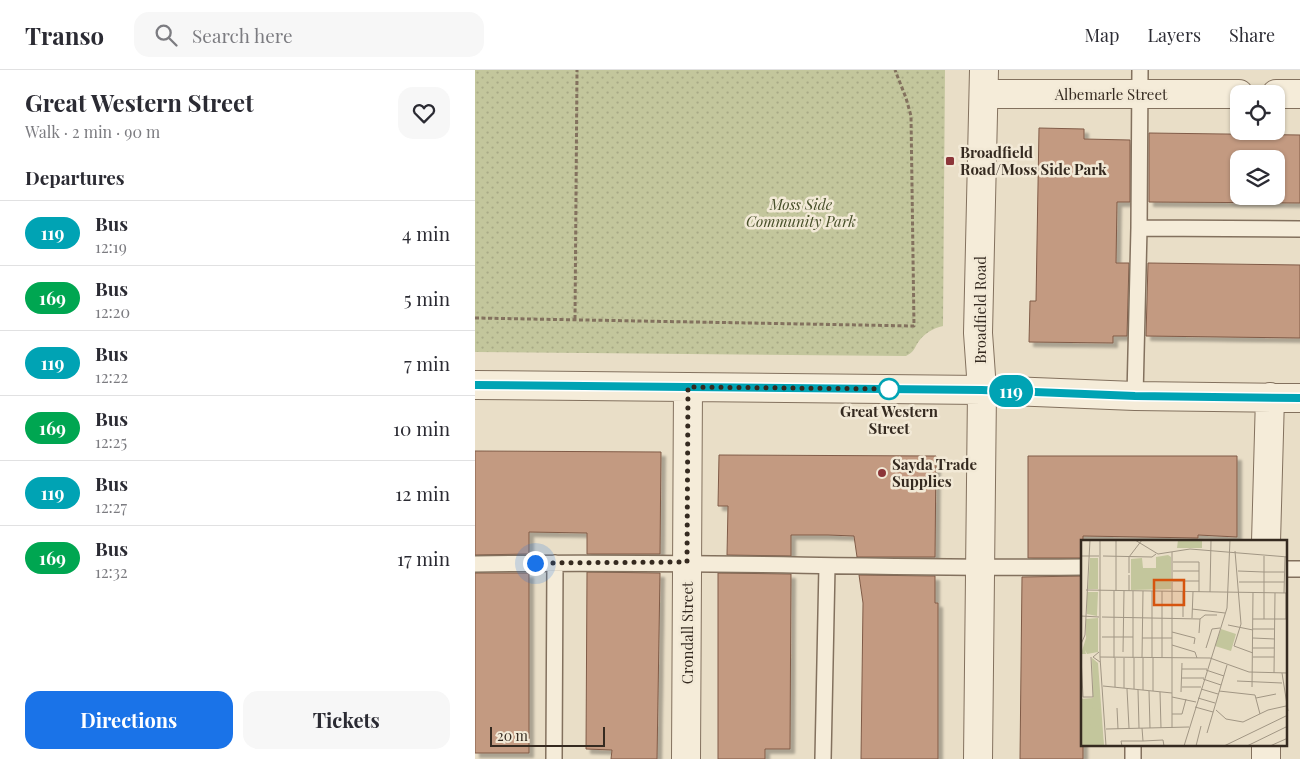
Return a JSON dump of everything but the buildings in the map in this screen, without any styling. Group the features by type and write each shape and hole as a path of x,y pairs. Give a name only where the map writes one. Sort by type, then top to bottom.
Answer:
{"street":[{"name":"Albemarle Street","path":"984,82 1140,82 1230,93"},
{"name":"Broadfield Road","path":"978,759 982,390 978,333 984,82"},
{"path":"1285,94 1300,94"},
{"path":"475,385 982,390 1135,396 1300,398"},
{"name":"Crondall Street","path":"686,759 688,387"},
{"path":"1266,540 1270,397"},
{"path":"1266,746 1266,759"}],"lane":[{"path":"1135,396 1140,82"},
{"path":"1139,228 1300,230"},
{"path":"554,759 555,562"},
{"path":"475,564 687,562 827,566 1081,567"},
{"path":"823,759 827,566"},
{"path":"1287,569 1300,569"},
{"path":"1133,746 1133,759"}],"path":[{"path":"575,319 577,70"},
{"path":"475,318 914,326 911,116 895,70"}],"green space":[{"name":"Moss Side Community Park","path":"475,70 945,70 943,326 925,334 913,351 906,356 475,352"}],"bus line":[{"name":"119","path":"475,385 982,390 1135,396 1300,398"}],"place":[{"name":"Broadfield Road/Moss Side Park","path":"950,161"},
{"name":"Great Western Street","path":"889,389"},
{"name":"Sayda Trade Supplies","path":"882,473"}],"route":[{"path":"535,563 687,562 688,387 889,389"}]}
